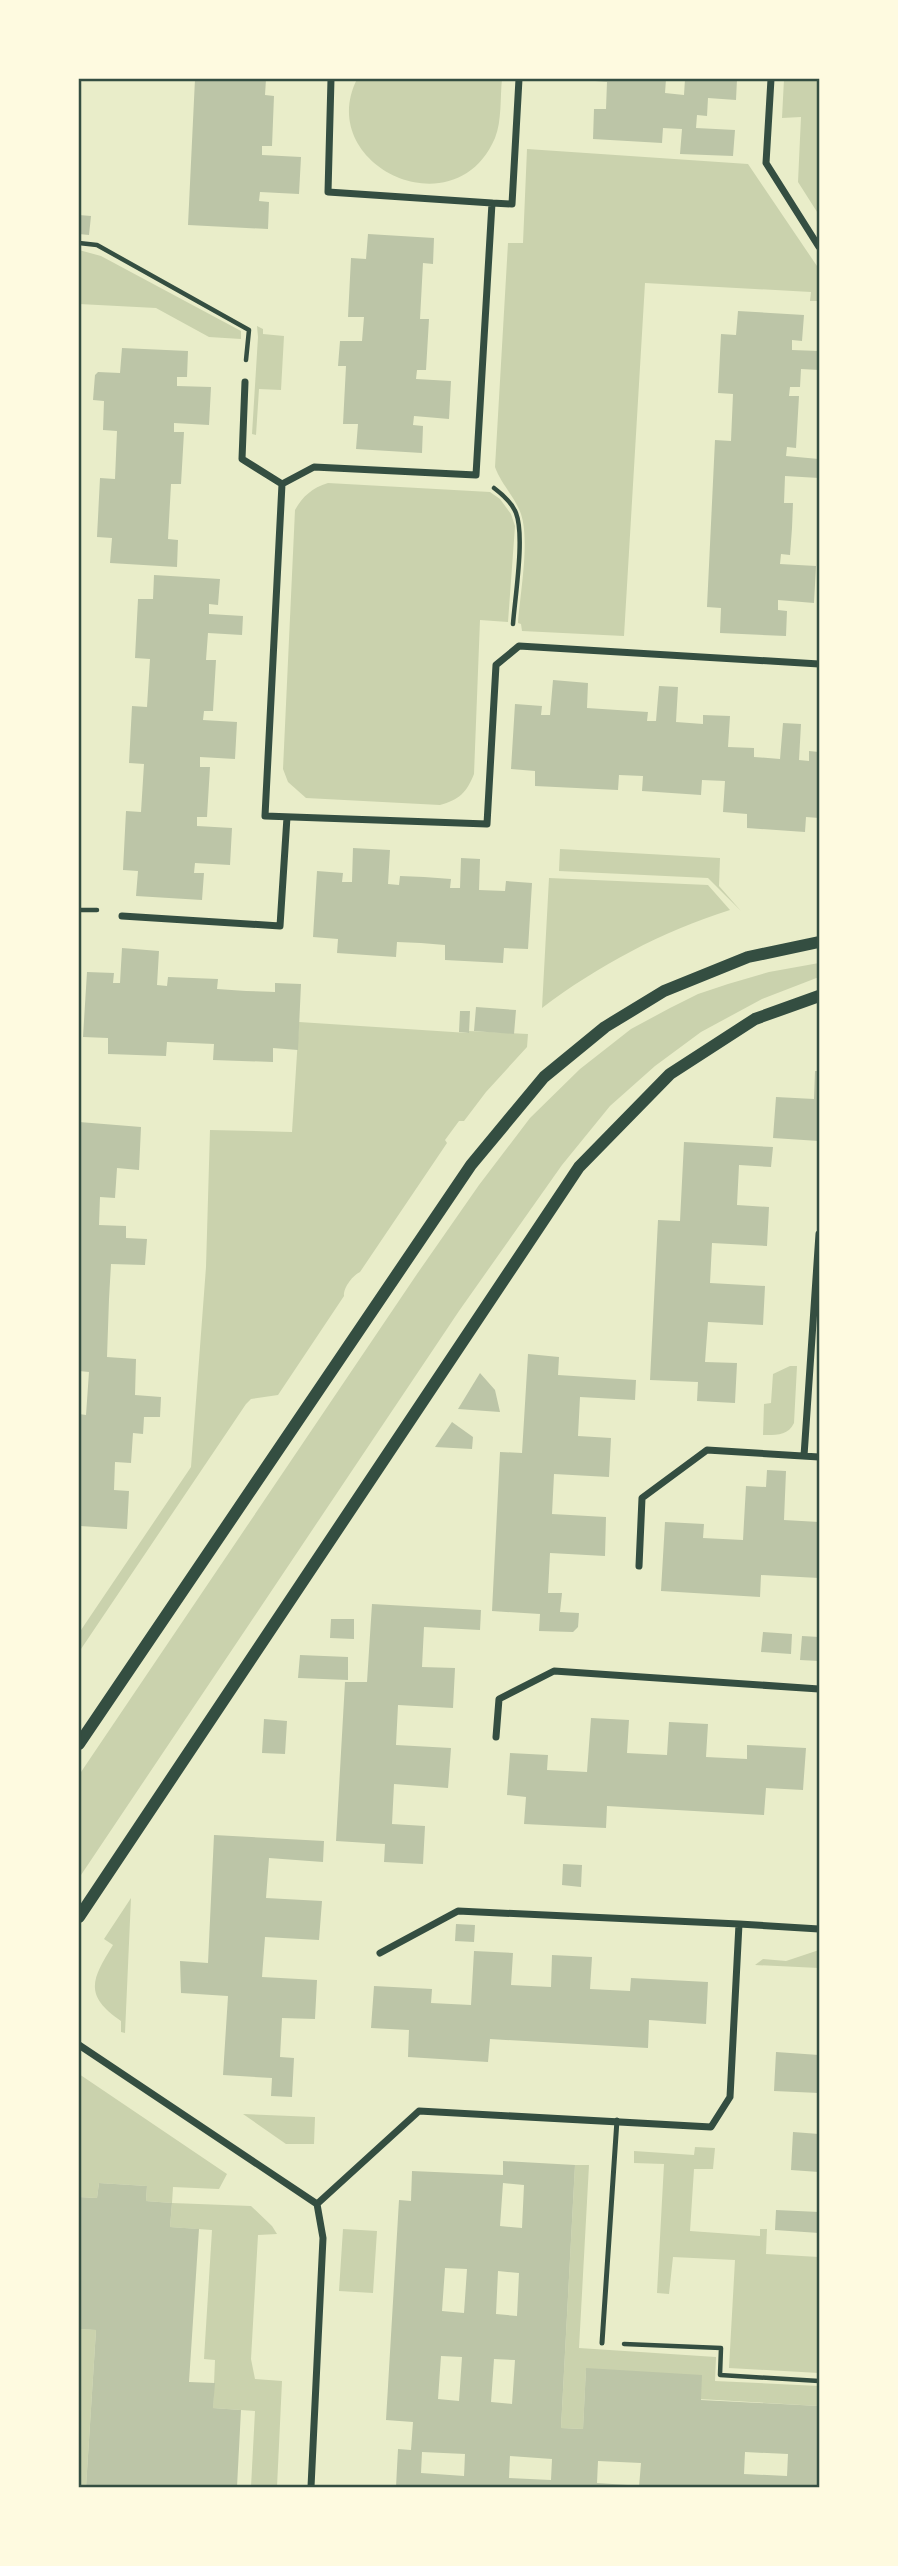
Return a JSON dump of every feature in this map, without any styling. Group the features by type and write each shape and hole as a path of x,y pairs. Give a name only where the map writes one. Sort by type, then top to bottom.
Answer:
{"street":[{"path":"331,79 328,192 512,204 519,79"},
{"path":"771,79 766,163 819,247"},
{"path":"282,484 314,467 476,475 492,203"},
{"path":"244,382 242,459 282,484"},
{"path":"282,484 265,816 487,824 496,664 519,646 819,664"},
{"path":"122,916 280,926 287,817"},
{"path":"79,1744 471,1165 544,1077 605,1027 664,991 748,957 819,942"},
{"path":"79,1917 579,1167 670,1074 755,1019 819,996"},
{"path":"804,1456 819,1234"},
{"path":"639,1566 642,1498 707,1450 819,1457"},
{"path":"496,1737 499,1699 554,1671 819,1689"},
{"path":"380,1953 458,1911 819,1928"},
{"path":"317,2204 419,2112 617,2120 711,2127 730,2098 739,1924"},
{"path":"79,2045 317,2204 323,2238 311,2487"}],"lane":[{"path":"602,2343 617,2120"}],"path":[{"path":"79,243 97,245 248,330 244,382"},
{"path":"476,475 502,494 516,512 519,537 513,627 519,646"},
{"path":"602,2343 721,2348 720,2375 819,2381"}],"green space":[{"path":"357,79 502,79 500,117 495,138 476,166 451,181 422,183 395,176 371,160 355,138 349,110"},
{"path":"784,79 819,79 819,215 798,182 801,117 782,118"},
{"path":"527,149 748,164 819,269 819,301 810,301 811,292 645,283 624,636 522,631 521,624 518,623 525,553 524,525 518,508 495,467 508,243 523,243"},
{"path":"79,250 101,256 241,331 241,339 209,337 156,308 79,304"},
{"path":"257,326 263,329 263,334 284,336 281,390 259,389 256,435 252,434"},
{"path":"328,483 490,492 500,499 511,514 515,526 508,622 480,620 474,774 462,794 447,803 440,805 306,798 288,782 283,769 295,510 308,493"},
{"path":"560,849 720,858 719,886 741,911 708,878 559,871"},
{"path":"549,878 708,885 730,910 655,939 608,964 542,1008"},
{"path":"819,963 819,977 762,999 701,1032 655,1066 610,1106 562,1165 459,1311 79,1878 79,1775 417,1274 530,1118 580,1069 631,1029 670,1008 698,994 728,984 769,972"},
{"path":"299,1022 468,1033 528,1034 527,1047 445,1140 447,1143 360,1272 349,1282 344,1296 278,1395 251,1399 246,1404 79,1652 79,1633 191,1467 206,1267 210,1130 292,1132"},
{"path":"790,1366 797,1366 794,1423 785,1433 763,1435 764,1404 771,1403 773,1374"},
{"path":"131,1898 125,2033 121,2032 121,2021 101,2003 95,1986 96,1977 113,1945 104,1939"},
{"path":"819,1950 819,1968 755,1965 763,1959 786,1961"},
{"path":"79,2074 227,2174 219,2189 173,2187 172,2203 146,2201 147,2186 99,2183 97,2198 79,2197"},
{"path":"243,2114 315,2117 314,2144 286,2144"},
{"path":"695,2147 715,2148 713,2169 694,2169 690,2231 760,2236 760,2229 767,2229 766,2254 819,2257 819,2373 729,2368 735,2260 673,2257 669,2294 657,2293 664,2164 634,2163 634,2151 694,2155"},
{"path":"575,2165 589,2165 579,2348 716,2357 715,2381 819,2386 819,2406 682,2398 586,2369 583,2429 561,2428"},
{"path":"172,2203 251,2206 277,2234 258,2235 251,2359 255,2379 282,2381 277,2487 251,2487 255,2411 213,2408 215,2360 204,2359 212,2230 170,2227"},
{"path":"343,2229 377,2231 373,2293 339,2291"},
{"path":"79,2329 96,2330 86,2487 79,2487"}],"building":[{"path":"195,79 266,79 265,95 274,96 272,146 262,146 262,155 301,157 299,194 260,192 259,201 269,202 268,229 188,225"},
{"path":"666,79 665,93 684,95 685,79 737,79 736,100 708,98 707,116 697,115 696,128 735,130 733,156 680,154 682,129 663,128 662,143 593,139 594,109 606,109 607,82 595,81"},
{"path":"79,215 91,216 89,235 79,234"},
{"path":"368,234 434,238 433,264 423,263 420,319 429,319 426,370 417,370 416,379 451,381 449,419 414,416 413,425 423,426 422,453 356,449 358,424 343,424 346,366 338,366 340,341 362,341 364,317 348,317 351,258 366,259"},
{"path":"738,311 804,315 802,341 792,340 792,350 819,351 819,370 801,369 800,387 790,387 789,396 799,396 796,448 787,447 786,456 819,459 819,478 785,476 784,503 793,503 792,528 790,555 781,554 780,564 816,566 814,603 778,600 778,610 787,611 786,636 720,633 721,608 707,607 715,440 731,441 733,394 718,393 721,334 736,335"},
{"path":"122,348 188,351 187,377 177,377 177,386 211,387 209,425 174,423 174,432 184,432 181,484 171,484 168,539 178,540 177,567 110,563 112,538 97,537 100,478 115,479 117,431 103,430 104,401 93,400 95,375 98,372 120,373"},
{"path":"154,575 220,579 218,605 209,604 209,614 243,616 242,635 208,633 206,660 216,660 213,711 204,711 203,720 237,722 235,759 200,757 200,767 210,767 207,817 197,817 197,826 232,828 230,865 195,863 194,873 204,873 202,900 136,896 138,871 123,870 126,811 141,812 144,764 129,763 132,706 147,707 150,659 135,658 138,599 153,599"},
{"path":"553,680 588,683 587,708 648,712 647,721 656,721 659,686 678,687 676,722 703,724 703,715 730,716 728,747 754,748 754,757 780,759 783,723 801,724 799,760 809,761 809,751 819,752 819,818 806,817 805,832 747,828 747,814 723,812 725,781 702,780 701,795 642,791 643,776 619,775 618,790 535,786 535,771 511,769 515,704 542,706 541,715 550,715"},
{"path":"353,848 390,850 388,884 399,885 400,876 424,877 451,879 450,888 460,888 461,858 480,859 479,890 505,891 506,881 532,883 528,949 504,948 503,963 445,960 445,945 421,943 397,942 396,957 337,953 338,939 313,937 317,871 343,873 342,882 352,882"},
{"path":"122,948 159,951 157,985 167,986 168,977 218,979 217,989 246,991 275,992 275,983 301,984 298,1050 273,1048 273,1062 213,1060 214,1044 167,1042 166,1056 108,1054 108,1038 83,1037 87,972 114,973 113,983 120,983"},
{"path":"476,1007 516,1010 514,1034 474,1031"},
{"path":"460,1011 470,1011 469,1033 459,1032"},
{"path":"815,1071 819,1071 819,1141 773,1138 776,1097 814,1099"},
{"path":"79,1122 141,1127 139,1170 117,1168 115,1198 100,1197 99,1225 126,1226 126,1238 147,1239 145,1265 111,1264 107,1357 136,1359 135,1395 161,1397 160,1417 144,1417 143,1434 133,1433 131,1463 115,1462 114,1490 129,1491 127,1529 80,1526 79,1414 86,1415 89,1372 79,1371"},
{"path":"684,1142 773,1147 771,1167 739,1165 737,1205 769,1207 767,1246 712,1243 710,1283 765,1286 763,1325 708,1322 705,1362 737,1363 735,1403 697,1401 698,1382 650,1380 658,1220 680,1221"},
{"path":"528,1354 559,1357 558,1375 636,1380 635,1400 580,1397 578,1436 611,1438 609,1477 554,1474 552,1514 606,1517 605,1556 550,1553 548,1593 562,1593 560,1612 579,1613 578,1627 573,1632 539,1631 540,1614 492,1611 500,1452 522,1453"},
{"path":"480,1373 495,1390 500,1412 458,1409"},
{"path":"452,1422 473,1437 472,1449 435,1447"},
{"path":"767,1470 786,1471 784,1520 819,1522 819,1578 761,1575 760,1597 661,1591 665,1522 704,1524 703,1538 743,1540 746,1486 766,1487"},
{"path":"372,1604 481,1610 480,1630 424,1627 422,1667 455,1668 453,1708 398,1705 396,1745 451,1748 448,1788 394,1784 392,1824 425,1826 423,1864 384,1862 385,1844 336,1841 345,1682 367,1682"},
{"path":"331,1619 354,1619 354,1639 330,1638"},
{"path":"763,1632 792,1634 791,1654 761,1652"},
{"path":"802,1636 819,1637 819,1661 800,1660"},
{"path":"300,1655 348,1657 348,1680 298,1678"},
{"path":"591,1718 629,1720 627,1753 667,1755 669,1722 708,1724 706,1757 747,1759 747,1745 806,1748 803,1790 766,1788 764,1815 607,1806 606,1828 524,1824 526,1797 507,1795 510,1753 548,1755 547,1770 587,1772"},
{"path":"264,1719 287,1721 285,1754 262,1753"},
{"path":"214,1835 324,1841 323,1862 269,1858 266,1898 322,1901 319,1940 265,1937 262,1977 317,1980 315,2019 282,2018 280,2057 294,2058 292,2097 271,2096 272,2078 223,2075 228,1996 181,1993 180,1961 208,1963"},
{"path":"563,1864 582,1865 581,1887 562,1885"},
{"path":"456,1924 475,1925 474,1942 455,1941"},
{"path":"474,1951 513,1953 511,1985 551,1987 552,1955 592,1957 590,1989 630,1991 631,1978 708,1982 706,2024 649,2020 648,2048 490,2039 488,2062 408,2057 409,2030 371,2028 374,1986 432,1989 431,2003 471,2005"},
{"path":"776,2052 819,2055 819,2093 774,2091"},
{"path":"793,2132 819,2134 819,2172 791,2170"},
{"path":"503,2161 575,2165 561,2428 583,2429 586,2368 702,2375 701,2400 819,2406 819,2487 639,2487 641,2463 598,2461 597,2483 628,2487 396,2487 398,2449 411,2450 413,2422 386,2420 399,2200 411,2201 412,2171 503,2175","holes":["503,2183 524,2185 522,2228 500,2226","445,2268 467,2269 464,2313 442,2311","498,2271 519,2273 517,2316 496,2314","441,2356 462,2357 459,2401 438,2399","494,2359 515,2360 512,2404 491,2402","422,2452 465,2454 464,2476 421,2473","745,2452 788,2454 787,2476 744,2474","510,2456 552,2459 551,2480 509,2478"]},
{"path":"99,2183 147,2186 146,2201 172,2203 170,2227 199,2229 189,2382 215,2383 213,2408 241,2410 237,2487 86,2487 96,2330 79,2329 79,2197 97,2198"},
{"path":"776,2210 819,2212 819,2233 775,2230"}]}
